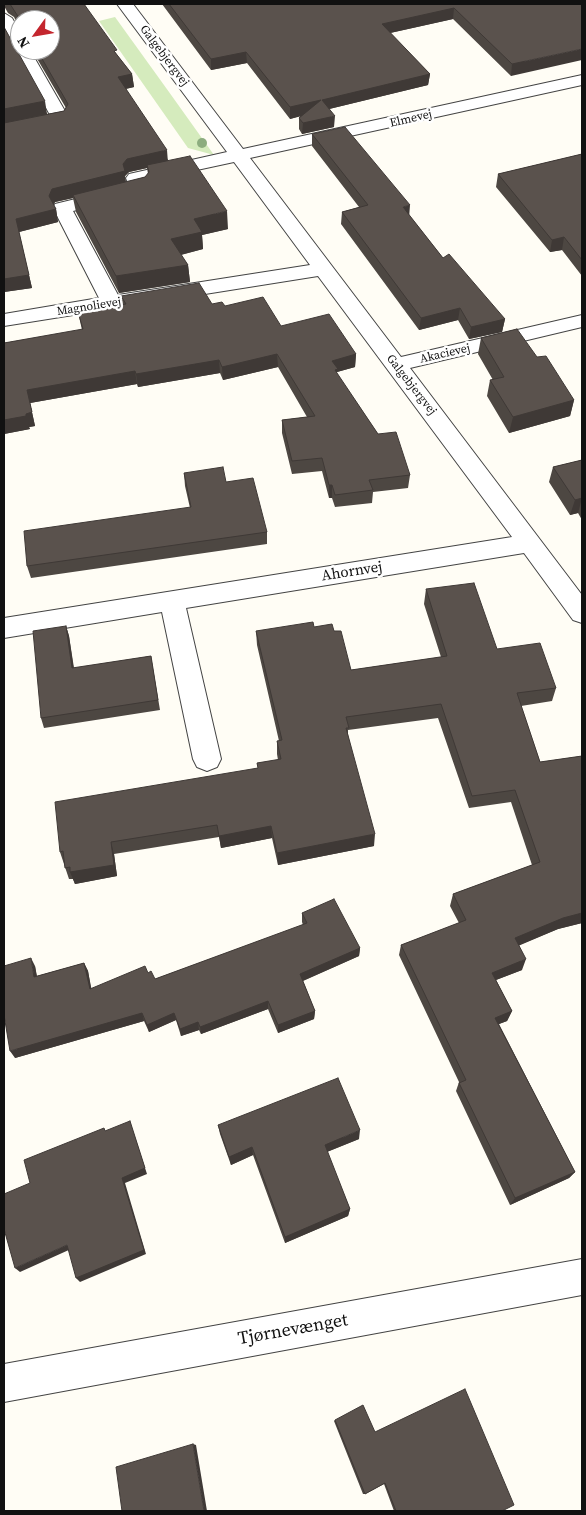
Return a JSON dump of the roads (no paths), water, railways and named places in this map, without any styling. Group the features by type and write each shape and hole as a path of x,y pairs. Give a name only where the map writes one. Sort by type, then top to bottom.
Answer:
{"street":[{"name":"Galgebjergvej","path":"125,4 395,365 532,543 582,613"},
{"path":"4,130 60,118 28,60"},
{"name":"Elmevej","path":"240,157 582,80"},
{"path":"112,303 62,208 140,189 135,178 240,157"},
{"name":"Magnolievej","path":"4,320 323,269"},
{"name":"Akacievej","path":"395,365 582,322"},
{"name":"Ahornvej","path":"4,628 532,543"},
{"path":"172,601 207,759"},
{"name":"Tjørnevænget","path":"4,1383 582,1277"}]}
